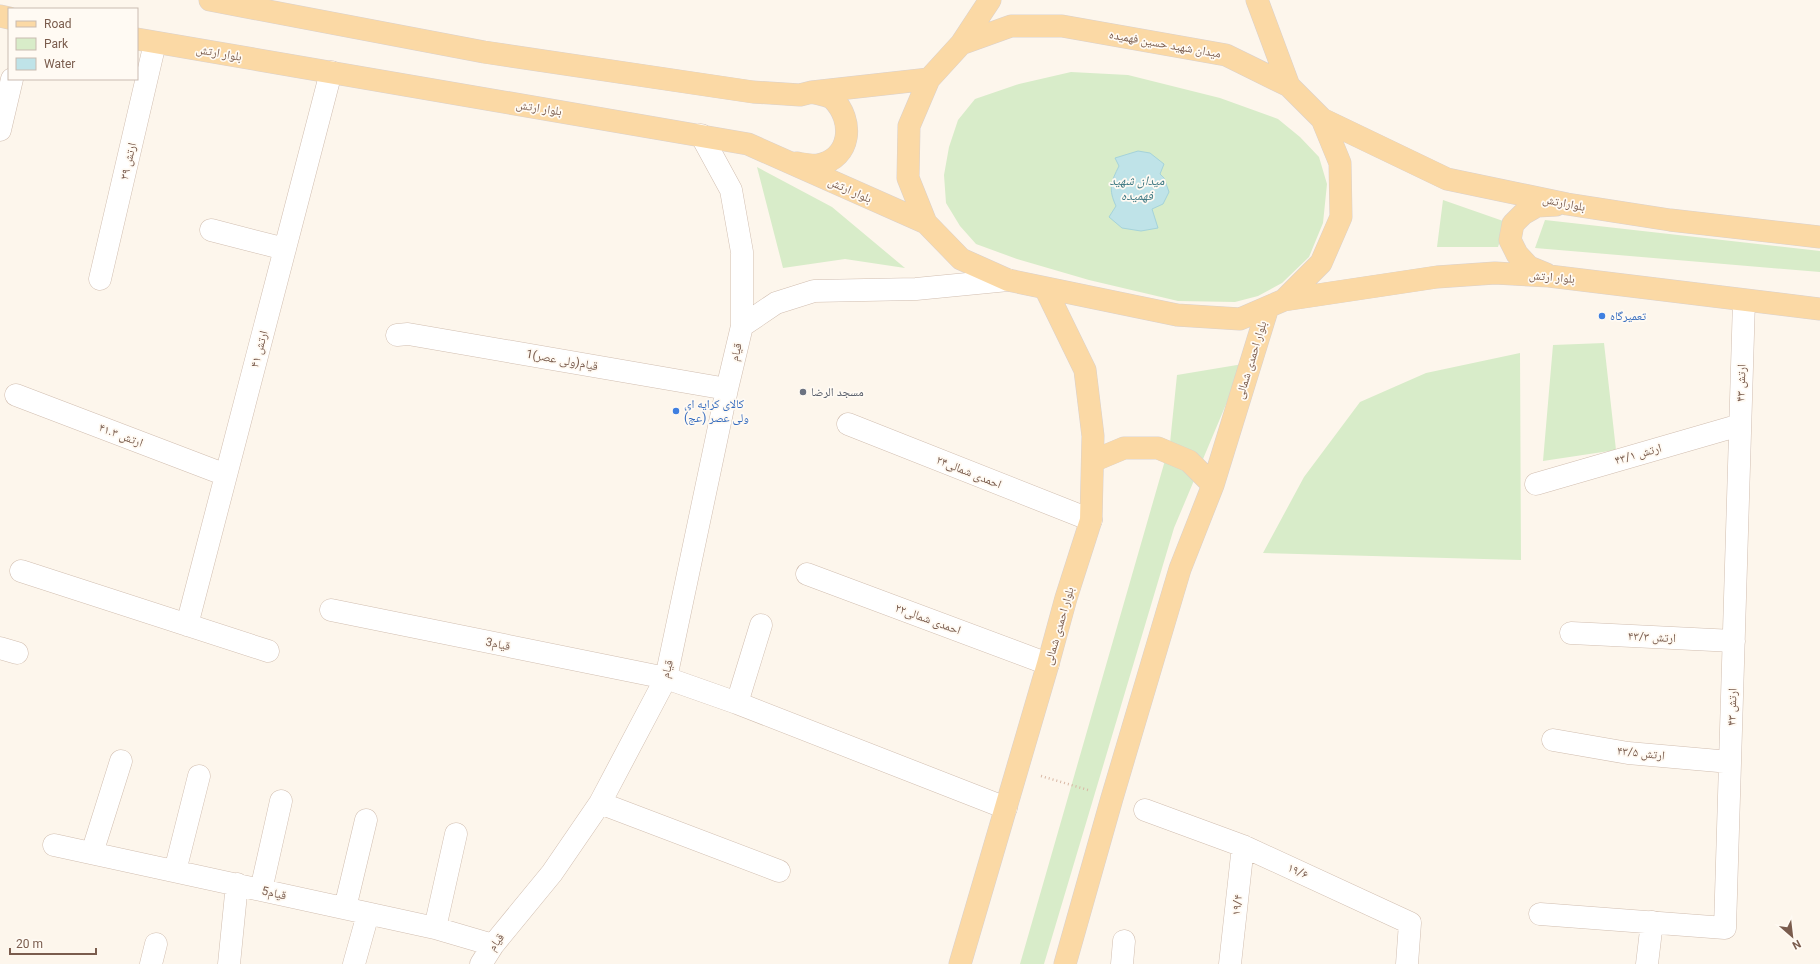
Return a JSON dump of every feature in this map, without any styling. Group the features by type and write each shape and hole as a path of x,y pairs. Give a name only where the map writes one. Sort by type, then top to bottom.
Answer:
{"main road":[{"path":"210,0 238,2 492,53 753,92 800,95 812,92 929,79"},
{"path":"961,44 990,0"},
{"path":"1258,0 1289,86"},
{"name":"میدان شهید حسین فهمیده","path":"1011,26 1062,26 1226,55 1289,86 1322,119 1340,163 1341,217 1321,263 1276,304 1240,319 1177,315 1045,288 1008,280 961,259 926,223 908,178 908,163 909,126 929,79 961,44 1011,26"},
{"name":"بلوار ارتش","path":"146,41 748,144 926,223"},
{"path":"787,162 818,165 832,159 843,147 848,131 845,116 832,98 812,92"},
{"name":"بلوارارتش","path":"1322,119 1447,178 1568,204 1670,220 1820,238"},
{"path":"1549,276 1529,267 1517,254 1510,240 1513,224 1523,214 1537,206 1568,204"},
{"name":"بلوار ارتش","path":"1276,304 1437,278 1495,274 1549,276 1744,301 1820,309"},
{"name":"بلوار احمدی شمالی","path":"960,964 1018,769 1066,598 1091,520 1093,436 1084,370 1045,288"},
{"name":"بلوار احمدی شمالی","path":"1065,964 1112,798 1180,569 1213,485 1276,304"},
{"path":"1093,461 1124,448 1158,448 1189,461 1213,485"}],"street":[{"name":"ارتش ۳۹","path":"100,279 146,41"},
{"name":"ارتش ۴۱","path":"187,625 331,72"},
{"path":"0,130 12,80"},
{"name":"قیام","path":"481,964 493,945 552,873 600,803 666,678 727,388 742,326 742,252 731,190 701,135"},
{"path":"211,230 285,249"},
{"name":"قیام","path":"742,326 776,303 814,291 916,289 1008,280"},
{"name":"ارتش ۴۳","path":"1540,914 1725,928 1744,301"},
{"name":"قیام(ولی عصر)1","path":"397,335 408,334 727,388"},
{"name":"ارتش ۴۱.۳","path":"16,395 226,475"},
{"name":"احمدی شمالی۲۴","path":"848,424 1091,520"},
{"name":"ارتش ۴۳/۱","path":"1536,484 1740,425"},
{"path":"21,571 268,651"},
{"name":"احمدی شمالی۲۲","path":"807,574 1048,664"},
{"name":"قیام3","path":"330,610 666,678 737,703 1006,808"},
{"path":"737,703 761,625"},
{"name":"ارتش ۴۳/۳","path":"1571,633 1734,641"},
{"name":"ارتش ۴۳/۵","path":"1553,740 1628,753 1730,762"},
{"path":"92,853 121,761"},
{"path":"175,871 199,776"},
{"path":"261,890 281,801"},
{"path":"600,803 779,871"},
{"name":"۱۹/۶","path":"1145,810 1243,846 1410,923 1407,964"},
{"path":"345,908 366,820"},
{"path":"435,928 456,834"},
{"name":"قیام5","path":"54,844 435,928 493,945"},
{"name":"۱۹/۴","path":"1230,964 1243,846"},
{"path":"229,964 237,884"},
{"path":"354,964 368,914"},
{"path":"1647,964 1652,922"},
{"path":"1122,964 1124,941"}],"path":[{"path":"1018,769 1112,798"}],"green space":[{"path":"1071,72 1128,75 1220,98 1278,119 1300,137 1319,157 1327,184 1323,223 1309,257 1282,283 1258,296 1235,302 1178,301 1089,280 1017,259 976,244 960,226 946,203 944,175 949,147 958,120 975,99 1019,84"},
{"path":"757,167 832,207 905,268 845,259 783,268"},
{"path":"1443,200 1506,222 1498,247 1437,247"},
{"path":"1545,220 1820,251 1820,272 1535,248"},
{"path":"1604,343 1616,450 1543,461 1553,345"},
{"path":"1520,353 1521,560 1263,553 1304,477 1360,402 1426,373"},
{"path":"1243,364 1174,528 1044,964 1020,964 1170,443 1177,375"}],"water":[{"name":"میدان شهید فهمیده","path":"1138,151 1150,153 1164,164 1160,174 1164,178 1169,192 1163,204 1152,209 1158,228 1141,231 1122,228 1109,217 1116,206 1111,190 1112,181 1119,166 1115,158"}],"place":[{"name":"تعمیرگاه","path":"1602,316"},
{"name":"مسجد الرضا","path":"803,392"},
{"name":"کالای کرایه ای ولی عصر (عج)","path":"676,411"}]}
